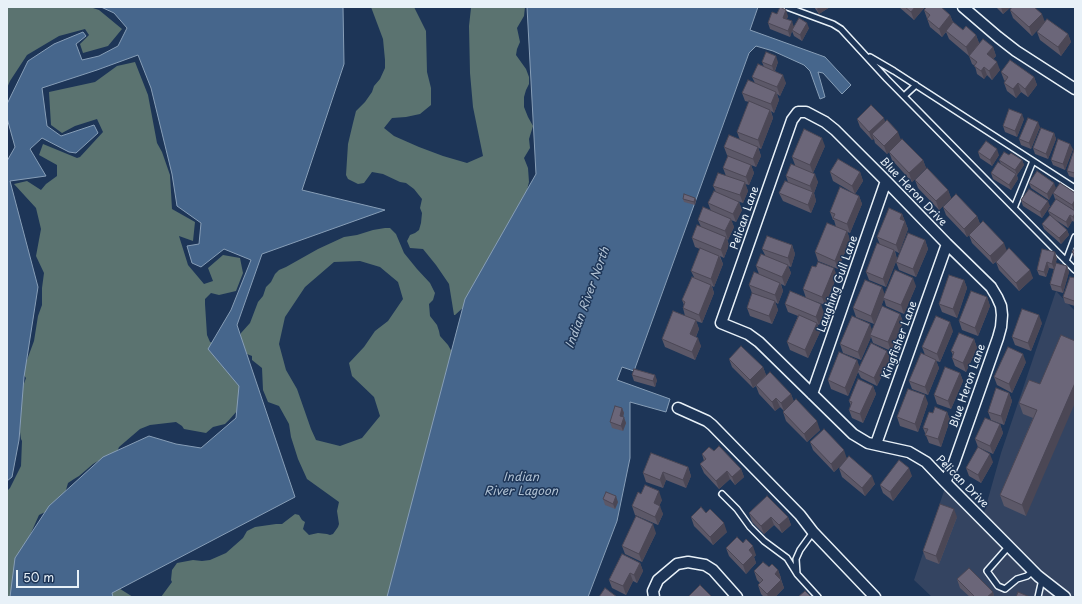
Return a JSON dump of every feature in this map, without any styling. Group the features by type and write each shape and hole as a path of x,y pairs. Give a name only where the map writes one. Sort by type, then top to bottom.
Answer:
{"street":[{"path":"963,7 1016,51 1075,89"},
{"name":"Pelican Lane","path":"739,330 721,323 792,120 798,112 806,112"},
{"name":"Blue Heron Drive","path":"806,112 825,122 835,130 991,287 997,296"},
{"name":"Laughing Gull Lane","path":"812,394 886,181"},
{"name":"Kingfisher Lane","path":"876,444 947,244"},
{"name":"Blue Heron Lane","path":"946,482 1001,327 1001,306 997,296"},
{"name":"Pelican Drive","path":"739,330 748,334 759,342 853,434 868,443 909,452 926,462 1033,571 1065,597"},
{"path":"678,408 707,421 712,425 800,515 813,532 876,597"},
{"path":"654,597 653,591 658,580 677,564 688,562 705,565 712,570 737,597"}],"lane":[{"path":"787,7 837,26 1075,270"},
{"path":"866,55 894,71 1075,188"},
{"path":"904,96 916,85"},
{"path":"1014,208 1033,161"},
{"path":"1066,261 1075,237"},
{"path":"722,494 737,509 750,528 787,558 797,574 818,597"},
{"path":"797,574 796,559 800,550 813,532"},
{"path":"1009,546 987,571 998,586 1005,589 1017,579 1027,576 1033,571"},
{"path":"1038,597 1042,579"}],"shaded area":[{"path":"1056,291 1075,311 1075,592 1073,597 932,597 914,580 946,485 982,520 1001,453"}],"green space":[{"path":"7,7 90,7 99,10 122,29 108,46 83,53 80,44 89,35 85,29 59,36 27,55 7,88"},
{"path":"371,7 414,7 426,31 427,72 431,88 431,105 420,114 392,118 384,128 394,136 419,147 467,163 483,156 473,107 470,73 469,26 471,8 525,7 524,16 517,28 520,42 516,55 526,69 529,77 529,84 524,97 524,107 533,126 529,139 530,148 524,158 528,168 529,182 526,194 466,305 455,315 449,284 423,249 410,248 407,241 410,235 419,230 422,213 420,208 422,199 414,189 406,183 400,182 383,174 372,172 364,183 358,184 348,179 346,175 348,144 356,111 372,92 385,68 383,39"},
{"path":"135,62 148,95 157,143 162,152 170,175 172,209 195,222 193,241 179,236 188,265 204,284 213,281 208,268 223,255 240,258 243,273 236,291 219,295 211,293 205,299 205,304 207,335 210,342 215,344 242,379 240,411 237,411 225,424 213,427 206,433 184,429 176,422 150,425 140,429 119,447 114,459 104,463 98,461 68,483 62,504 39,515 26,544 12,597 7,597 7,491 21,466 21,392 26,378 23,374 34,341 38,316 42,305 44,273 36,256 41,229 36,208 14,184 27,181 41,190 46,184 57,176 57,165 39,155 43,144 77,158 80,157 103,132 97,119 75,126 62,133 51,125 49,92 95,82 117,66"},
{"path":"390,228 396,234 404,253 430,283 435,293 433,300 429,304 430,316 437,325 440,336 448,345 453,354 391,597 161,597 172,582 172,570 177,563 193,560 210,560 226,553 243,538 247,531 255,527 282,524 295,514 299,515 305,522 303,529 309,535 318,533 330,535 333,534 338,527 337,511 339,502 307,479 298,459 291,437 289,424 279,406 268,402 263,390 262,368 252,360 252,356 247,354 240,338 241,333 250,323 258,302 263,296 266,287 279,270 344,237 373,230","holes":["360,261 380,267 398,282 403,299 388,321 375,331 364,347 349,363 352,376 374,397 380,416 362,438 340,446 316,440 297,389 286,370 279,344 285,317 305,287 334,262"]},
{"path":"109,582 133,597 92,597"}],"water":[{"path":"101,7 343,7 344,64 302,190 385,210 262,254 237,325 295,497 112,593 113,597 10,597 15,558 49,506 103,457 149,436 176,444 201,448 236,418 239,386 208,349 231,310 251,260 224,249 201,267 192,263 187,246 199,244 201,223 177,206 172,174 151,88 138,55 42,88 47,126 61,136 94,125 98,133 76,153 69,152 42,138 30,149 46,176 10,181 38,287 24,377 19,440 12,477 7,481 7,161 15,147 7,118 7,104 28,61 54,44 83,32 86,36 76,44 82,60 99,56 118,46 127,28 114,13"},
{"name":"Indian River Lagoon","path":"527,7 758,7 750,30 825,57 851,85 842,94 823,73 818,72 825,97 820,99 810,71 804,65 773,51 756,46 749,53 634,371 622,367 617,380 670,399 666,412 630,402 630,458 617,521 588,597 387,597 465,299 536,174"}],"building":[{"path":"780,7 786,10 783,18 792,21 788,31 768,23 772,12 777,14"},
{"path":"905,7 915,7 911,12"},
{"path":"927,7 941,7 950,15 939,29 927,19 930,15 924,10"},
{"path":"1012,7 1034,7 1042,14 1029,27 1010,10"},
{"path":"799,18 807,23 800,35 792,30"},
{"path":"1047,19 1068,34 1058,47 1037,32"},
{"path":"953,22 963,30 966,26 976,35 966,47 946,31"},
{"path":"983,39 993,47 987,54 997,62 989,71 984,67 981,71 974,66 977,62 969,56"},
{"path":"766,52 776,56 772,66 762,62"},
{"path":"1010,60 1034,77 1025,89 1018,83 1013,89 1004,83 1008,77 1001,72"},
{"path":"758,64 783,75 777,87 752,77"},
{"path":"748,80 776,92 771,104 742,93"},
{"path":"749,101 770,110 758,140 737,132"},
{"path":"871,105 884,118 869,132 857,119"},
{"path":"1009,109 1022,114 1015,131 1003,126"},
{"path":"1028,118 1038,122 1029,143 1019,139"},
{"path":"887,120 898,132 884,146 872,134"},
{"path":"1041,128 1054,133 1046,154 1033,148"},
{"path":"804,129 822,138 810,165 792,157"},
{"path":"729,135 758,147 753,159 724,147"},
{"path":"902,139 923,160 909,173 889,152"},
{"path":"1058,139 1070,144 1063,164 1051,160"},
{"path":"986,141 997,149 990,160 978,152"},
{"path":"1074,150 1075,151 1075,173 1067,171"},
{"path":"1004,152 1009,155 1011,153 1022,160 1015,170 999,160"},
{"path":"728,156 751,165 746,177 723,168"},
{"path":"838,159 860,172 852,186 830,172"},
{"path":"998,162 1016,174 1009,185 991,173"},
{"path":"791,164 815,174 810,186 786,176"},
{"path":"927,168 948,190 936,201 915,180"},
{"path":"1037,171 1054,183 1047,194 1029,183"},
{"path":"718,173 745,182 740,195 713,186"},
{"path":"785,181 813,192 808,205 779,193"},
{"path":"1060,183 1075,193 1075,200 1072,205 1053,193"},
{"path":"840,187 859,196 847,224 833,218 835,214 830,212"},
{"path":"1029,189 1048,201 1040,212 1021,200"},
{"path":"714,191 739,202 733,214 708,203"},
{"path":"684,194 695,198 694,202 683,199"},
{"path":"956,194 977,216 964,229 943,207"},
{"path":"1056,199 1075,211 1073,217 1070,215 1066,222 1048,211"},
{"path":"703,207 731,219 725,231 698,220"},
{"path":"889,208 902,214 900,219 905,221 896,245 877,237"},
{"path":"1050,215 1067,230 1059,238 1042,224"},
{"path":"983,221 1004,243 990,256 969,235"},
{"path":"827,223 847,231 835,261 815,252"},
{"path":"697,225 726,237 721,250 692,238"},
{"path":"908,233 925,240 913,269 896,262"},
{"path":"767,236 792,245 788,258 762,249"},
{"path":"877,243 894,250 883,279 866,272"},
{"path":"700,248 719,256 711,279 691,271"},
{"path":"1009,248 1030,270 1016,283 996,262"},
{"path":"1075,248 1075,255 1072,252"},
{"path":"1042,249 1055,252 1052,264 1047,262 1044,272 1037,270"},
{"path":"761,254 788,265 782,277 756,266"},
{"path":"818,262 834,268 822,297 803,289 812,266 816,267"},
{"path":"1056,263 1067,266 1061,287 1050,284"},
{"path":"895,270 913,278 901,305 883,298"},
{"path":"754,272 780,283 775,295 749,285"},
{"path":"949,275 964,280 953,309 939,304"},
{"path":"692,277 711,285 699,315 683,308 685,302 682,300"},
{"path":"1070,277 1075,278 1074,301 1063,297"},
{"path":"865,280 882,287 871,316 853,308"},
{"path":"790,291 821,304 816,317 785,304"},
{"path":"971,291 987,297 975,328 959,321"},
{"path":"752,293 775,301 769,316 747,308"},
{"path":"882,306 900,314 888,342 870,335"},
{"path":"1022,309 1039,315 1028,343 1012,337"},
{"path":"673,311 696,320 690,334 698,338 692,352 662,339"},
{"path":"799,315 817,323 805,350 787,342"},
{"path":"852,316 870,324 858,352 840,344"},
{"path":"936,316 950,322 937,354 922,347"},
{"path":"959,333 974,339 963,363 952,358 954,352 951,351"},
{"path":"1061,335 1075,341 1075,383 1022,505 1000,495 1037,410 1019,403 1029,380 1040,384"},
{"path":"871,343 887,351 874,378 858,370"},
{"path":"741,346 763,367 750,380 729,359"},
{"path":"1008,347 1023,354 1009,384 994,377"},
{"path":"839,352 857,360 845,388 828,380"},
{"path":"921,353 936,360 925,387 909,381"},
{"path":"945,367 960,373 948,401 934,395"},
{"path":"634,369 655,375 653,381 632,375"},
{"path":"770,372 791,394 781,403 776,398 772,402 756,385"},
{"path":"858,379 873,386 860,414 849,410 852,402 849,401"},
{"path":"996,388 1009,393 1001,416 988,412"},
{"path":"908,389 925,395 915,424 897,417"},
{"path":"796,399 817,421 804,434 783,412"},
{"path":"615,406 622,408 620,416 624,417 621,426 610,422"},
{"path":"935,407 947,412 938,439 925,435 928,429 923,428 929,412 933,413"},
{"path":"985,418 1000,424 990,446 975,439"},
{"path":"824,429 844,450 831,464 810,442"},
{"path":"719,446 741,469 732,477 727,471 716,481 700,464 706,459 702,454 709,447 714,451"},
{"path":"978,447 990,454 978,475 966,468"},
{"path":"651,453 688,467 683,480 663,472 660,480 643,473"},
{"path":"849,456 872,476 862,488 839,468"},
{"path":"899,460 909,468 890,492 880,485"},
{"path":"645,485 659,491 654,503 660,506 655,517 632,506 638,492 641,494"},
{"path":"606,492 616,496 613,504 603,499"},
{"path":"767,496 788,517 779,525 771,517 761,526 749,513"},
{"path":"940,504 954,509 936,556 923,551"},
{"path":"701,507 706,513 710,509 724,523 710,537 691,517"},
{"path":"636,516 653,524 639,554 622,546"},
{"path":"737,537 743,543 746,539 753,546 749,550 753,555 743,565 726,548"},
{"path":"622,554 640,563 634,575 630,573 623,586 609,580"},
{"path":"763,562 769,567 772,564 778,570 775,574 781,580 767,594 758,585 763,580 754,571"},
{"path":"969,568 993,592 987,597 975,597 957,579"},
{"path":"700,585 712,597 688,597"},
{"path":"605,588 617,597 599,597"},
{"path":"805,591 811,597 798,597"},
{"path":"1018,592 1030,597 1016,597"}],"water label":[{"name":"Indian River North","path":"588,298"}]}
